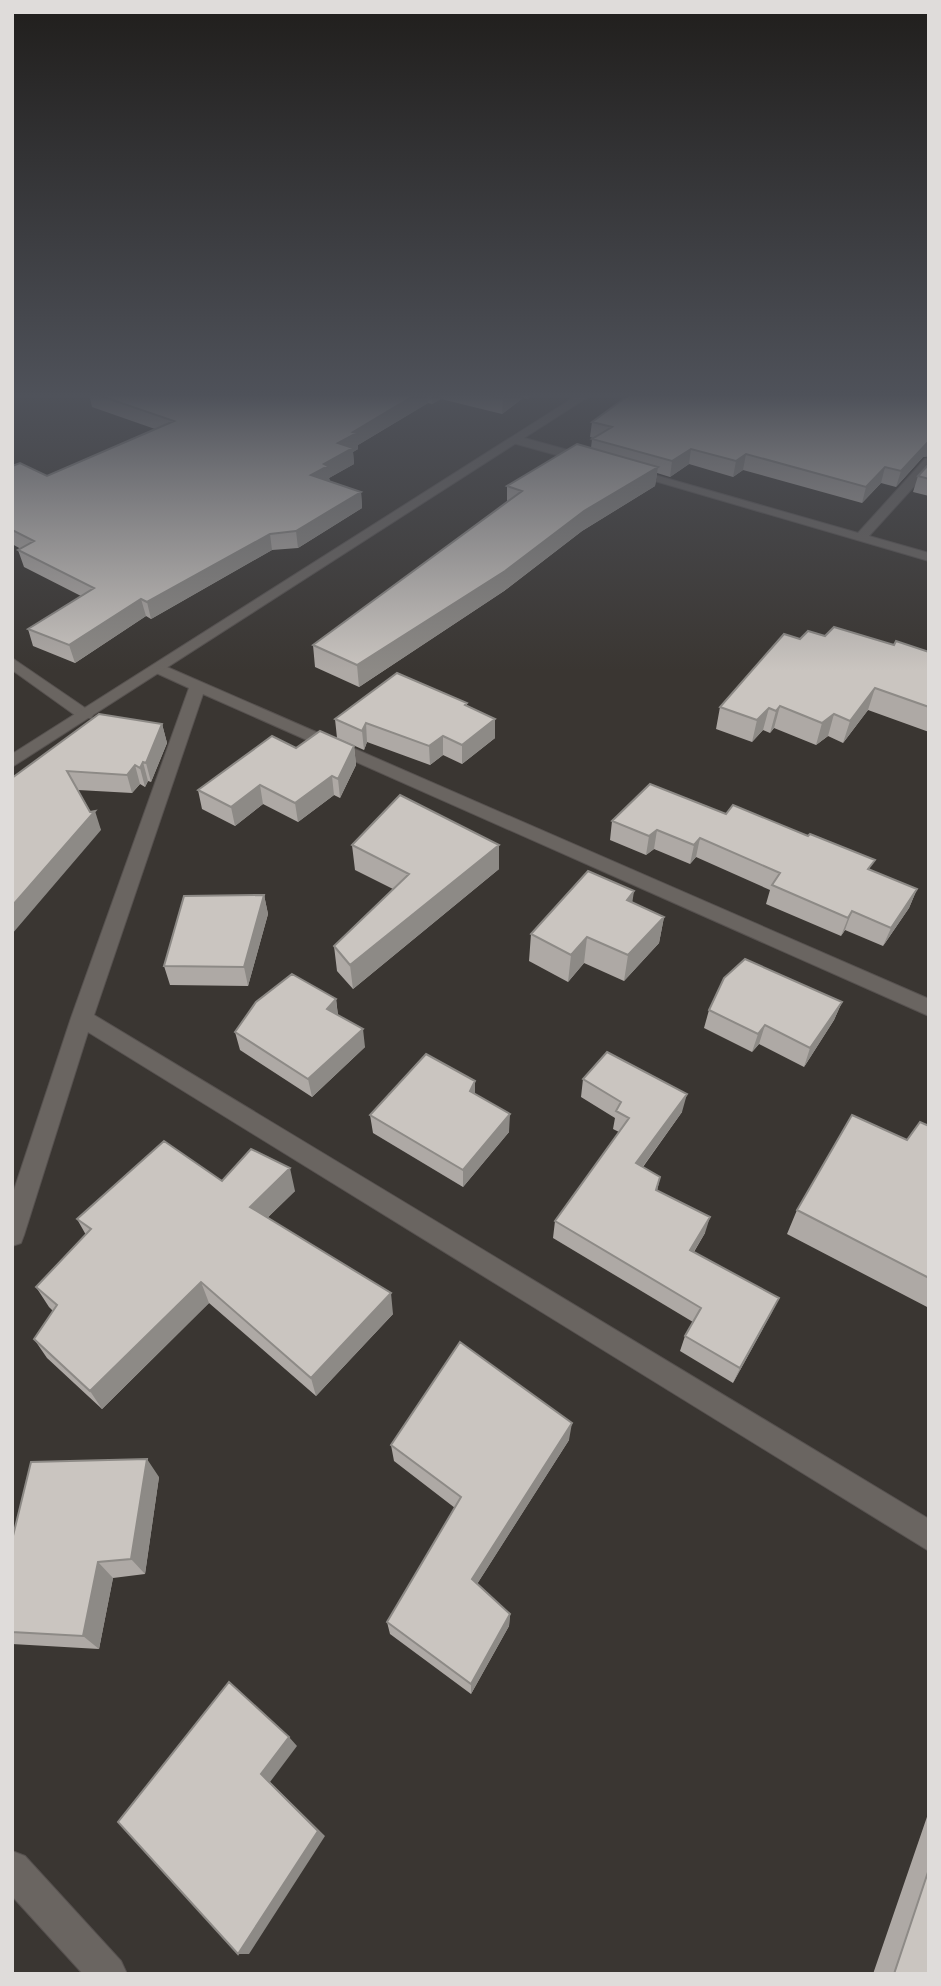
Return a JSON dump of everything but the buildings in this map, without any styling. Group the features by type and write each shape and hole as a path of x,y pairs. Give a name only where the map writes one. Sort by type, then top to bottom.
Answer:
{"street":[{"path":"12,762 442,486"},
{"path":"679,486 929,556"},
{"path":"861,537 908,486"},
{"path":"12,663 85,715"},
{"path":"160,669 929,1008"},
{"path":"12,1235 82,1018 198,686"},
{"path":"82,1018 929,1536"},
{"path":"12,1869 108,1974"}]}
